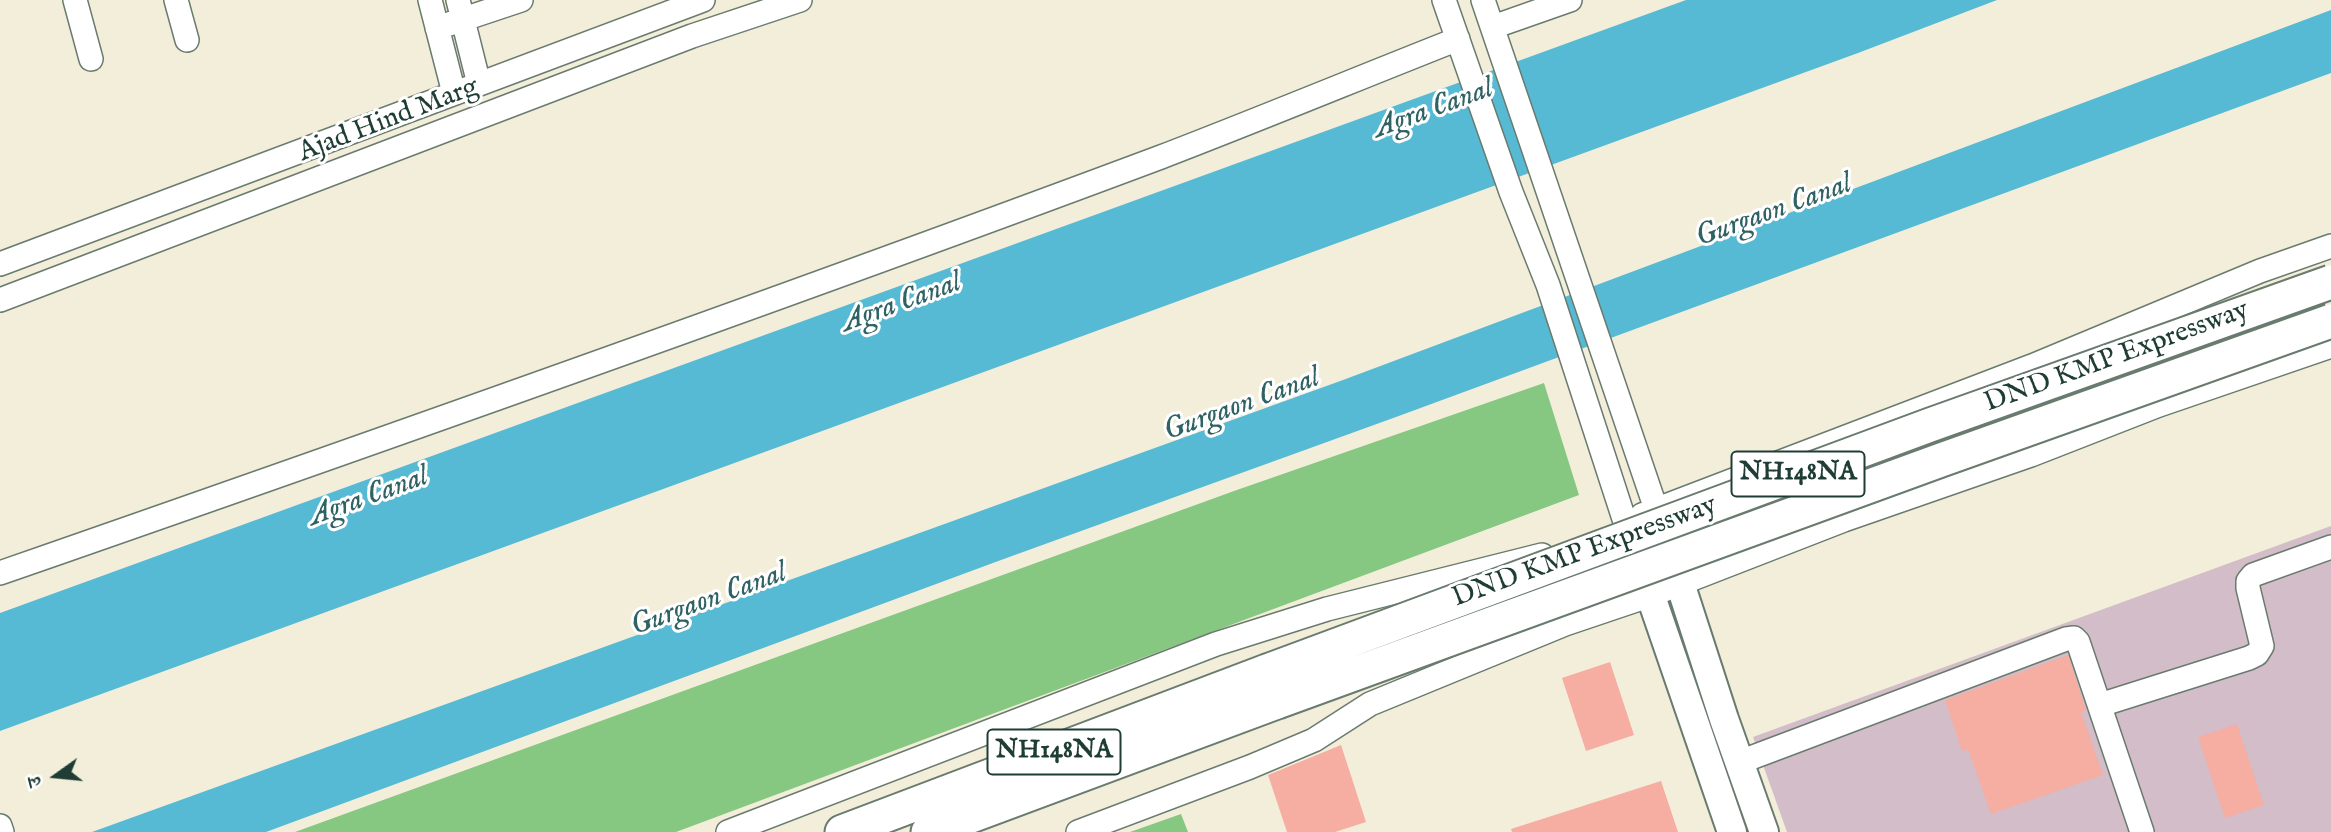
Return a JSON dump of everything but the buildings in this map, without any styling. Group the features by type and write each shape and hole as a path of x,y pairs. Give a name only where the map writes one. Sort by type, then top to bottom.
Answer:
{"highway":[{"name":"DND KMP Expressway","path":"842,832 1930,425 2331,282"},
{"name":"DND KMP Expressway","path":"928,832 1954,455 2331,321"}],"main road":[{"path":"1656,509 1764,832"},
{"path":"1625,522 1732,832"}],"street":[{"path":"75,0 91,59"},
{"path":"176,0 187,40"},
{"path":"429,0 454,93"},
{"path":"437,28 461,10 521,0"},
{"path":"0,264 703,0"},
{"name":"Ajad Hind Marg","path":"0,300 692,36 800,0"},
{"path":"1444,0 1511,192 1548,285 1625,522"},
{"path":"1483,0 1503,51 1656,509"},
{"path":"1493,27 1570,0"},
{"path":"461,10 479,84"},
{"path":"0,573 643,345 1164,156 1458,39"},
{"path":"1529,238 1561,228"},
{"path":"727,832 1216,644 1327,609 1541,555 2032,366 2260,271 2331,246"},
{"path":"1077,832 1314,740 1370,704 1565,624 1681,584 1844,520 2031,455 2159,405 2331,346"},
{"path":"2100,705 2257,654 2262,646 2248,581 2253,575 2331,547"},
{"path":"1740,762 2070,638 2078,642 2142,832"},
{"path":"0,826 2,832"}],"shaded area":[{"path":"2331,526 2331,832 1787,832 1753,737"}],"green space":[{"path":"1544,383 1579,495 676,832 295,832 1234,491"},
{"path":"1181,814 1188,832 1130,832"}],"water":[{"name":"Agra Canal","path":"1686,0 1997,0 0,731 0,613"},
{"path":"2331,10 2331,73 266,832 92,832 1343,380"}],"water label":[{"name":"Gurgaon Canal","path":"1774,212"},
{"name":"Gurgaon Canal","path":"1242,406"},
{"name":"Gurgaon Canal","path":"709,601"}]}
